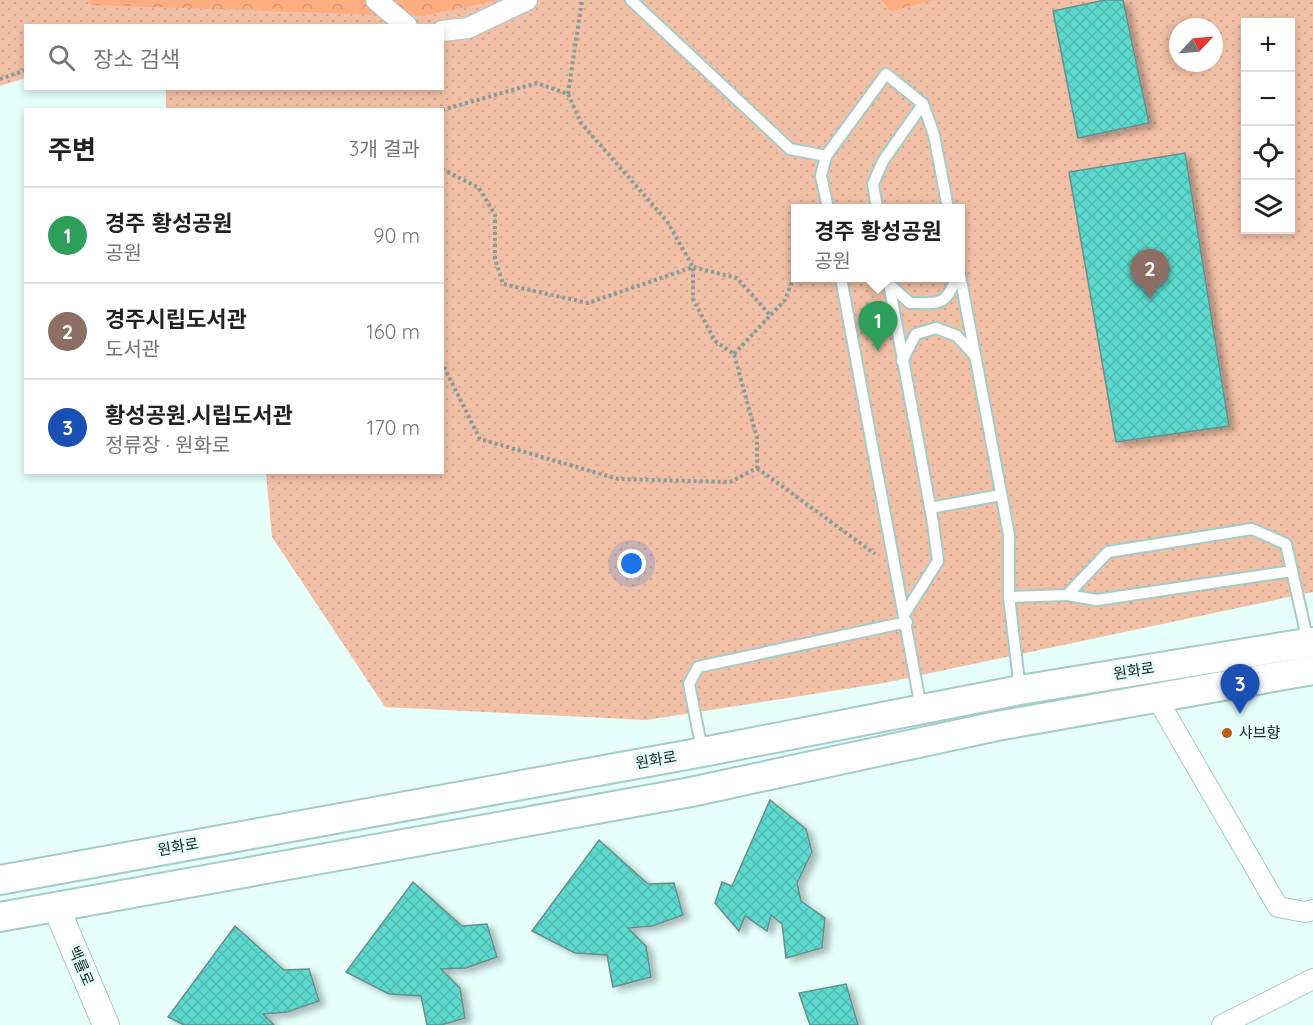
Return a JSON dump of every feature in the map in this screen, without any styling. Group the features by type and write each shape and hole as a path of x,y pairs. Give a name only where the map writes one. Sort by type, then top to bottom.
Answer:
{"main road":[{"name":"원화로","path":"0,880 703,752 1020,690 1311,651"},
{"name":"원화로","path":"0,917 691,792 997,726 1156,698 1311,651"},
{"path":"41,872 56,907"}],"street":[{"path":"376,0 405,24"},
{"path":"444,31 468,28 527,0"},
{"name":"원화로","path":"1156,698 1278,907 1305,912 1313,910"},
{"name":"백률로","path":"56,907 106,1025"},
{"path":"1222,1025 1313,979"}],"lane":[{"path":"631,0 790,149 826,156"},
{"path":"827,204 821,176 826,156 886,74 923,104 934,135 947,204"},
{"path":"876,204 873,184 883,161 923,104"},
{"path":"842,282 897,569 921,709"},
{"path":"703,752 689,684 698,667 906,618 938,561 889,282"},
{"path":"890,282 910,303 939,303 951,294 955,282"},
{"path":"961,282 1009,535 1009,597 1020,690"},
{"path":"902,361 916,334 936,328 957,336 976,356"},
{"path":"930,508 1001,495"},
{"path":"1067,595 1108,552 1252,529 1286,544 1311,651"},
{"path":"1009,597 1067,595 1097,600 1292,571"}],"path":[{"path":"582,0 568,94 581,123 667,222 693,267 693,299 716,341 734,354 757,438 757,468"},
{"path":"0,79 24,71"},
{"path":"444,109 537,83 568,94"},
{"path":"444,170 478,188 495,215 495,259 503,284 588,303 693,267 737,278 771,316"},
{"path":"734,354 785,300 791,282"},
{"path":"444,367 480,439 618,479 730,482 757,468"},
{"path":"757,468 897,569"}],"shaded area":[{"path":"0,0 1313,0 1313,592 884,683 646,720 385,707 272,537 266,474 444,474 444,108 166,108 166,90 444,90 444,24 24,24 24,78 0,86"}],"green space":[{"path":"88,0 499,0 422,16 91,5"},
{"path":"881,0 934,0 891,11"}],"building":[{"path":"1105,0 1123,0 1149,123 1078,138 1053,11"},
{"path":"1185,153 1229,426 1116,442 1069,172"},
{"path":"770,800 806,829 812,852 797,883 801,901 825,918 822,948 786,958 782,924 771,915 767,931 745,916 739,931 715,903 722,882 732,886"},
{"path":"599,840 648,884 674,883 683,915 652,926 628,928 646,946 651,977 613,987 607,955 575,953 532,931"},
{"path":"413,882 462,926 487,924 497,957 466,968 441,969 460,988 465,1018 441,1025 427,1025 421,996 389,994 346,972"},
{"path":"235,926 284,970 309,969 319,1001 287,1012 263,1014 274,1025 184,1025 168,1017"},
{"path":"846,984 858,1025 810,1025 799,993"}],"place":[{"name":"경주시립도서관","path":"1150,299"},
{"name":"경주 황성공원","path":"878,351"},
{"name":"황성공원.시립도서관","path":"1240,714"},
{"name":"샤브향","path":"1227,733"}]}
